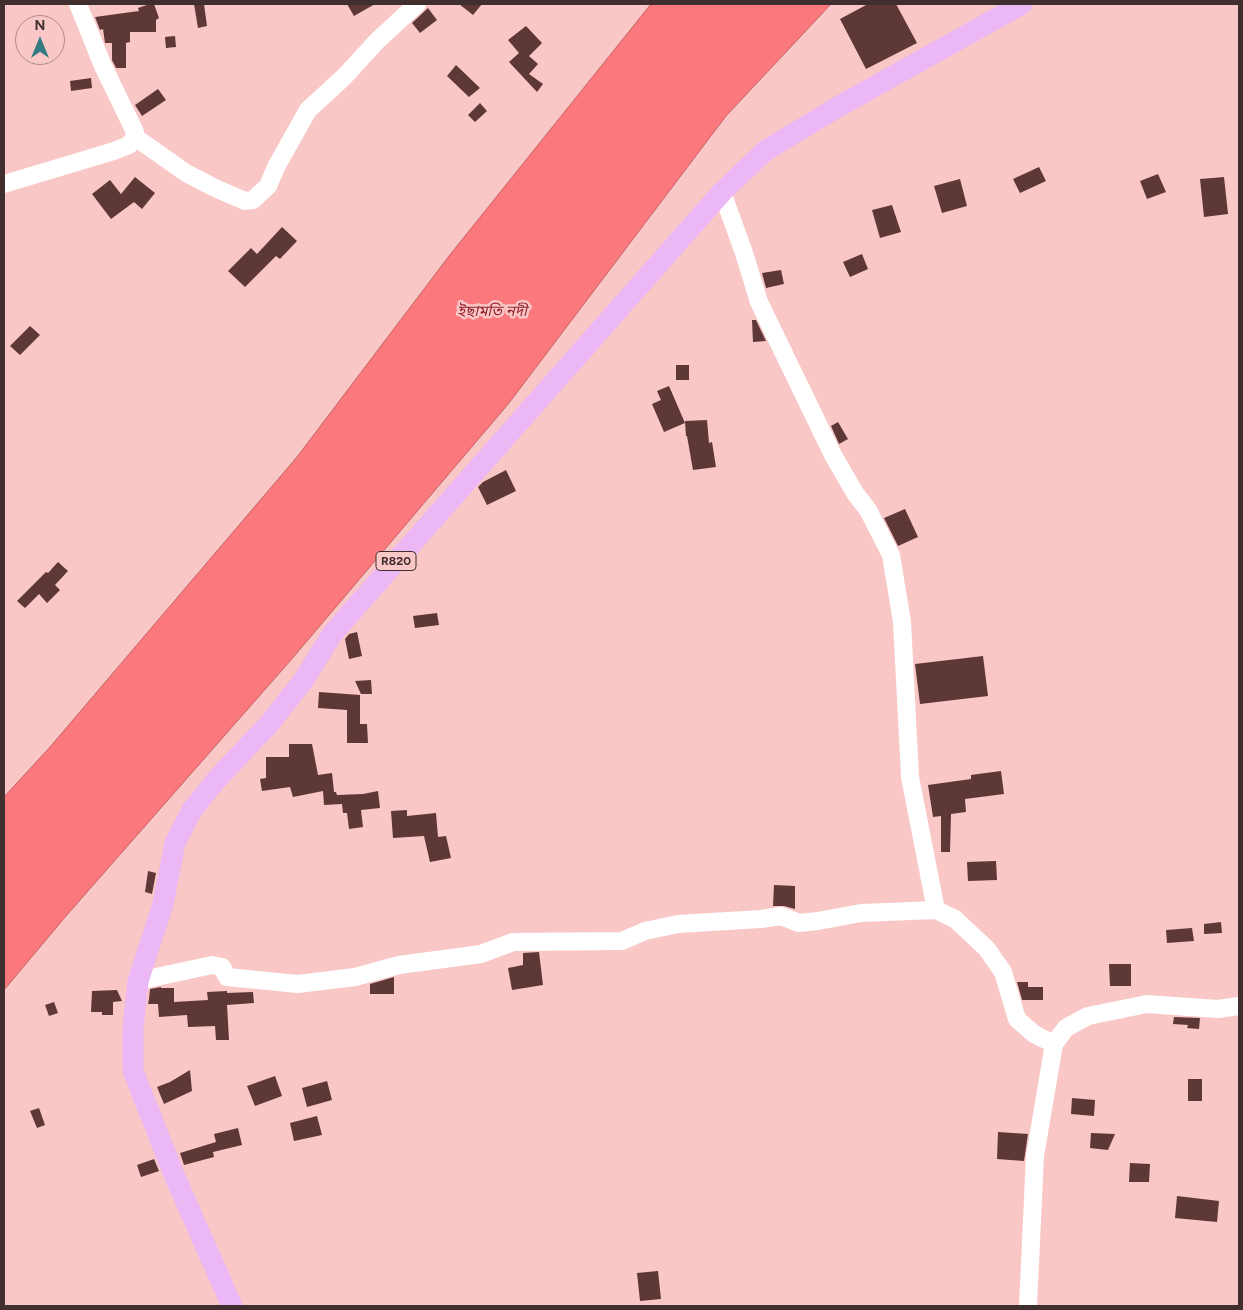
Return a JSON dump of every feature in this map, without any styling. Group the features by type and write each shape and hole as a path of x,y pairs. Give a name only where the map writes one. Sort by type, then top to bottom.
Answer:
{"main road":[{"name":"R820","path":"232,1306 175,1177 134,1071 134,1027 138,981 163,904 175,843 192,810 269,724 297,688 333,633 722,192 765,151 836,108 1022,4"}],"street":[{"path":"4,184 114,151 130,144 135,137 135,132 103,66 78,4"},
{"path":"135,137 186,173 246,202 253,200 268,186 276,167 308,110 344,77 377,41 418,4"},
{"path":"722,192 759,302 833,455 855,493 868,510 891,555 902,622 910,777 936,910"},
{"path":"138,981 212,965 222,967 227,977 298,984 355,977 399,965 482,954 513,942 622,941 645,931 678,924 781,916 799,923 818,922 861,913 936,910 955,919 987,949 1003,972 1016,1019 1034,1034 1054,1044"},
{"path":"1028,1306 1035,1156 1054,1044 1066,1028 1088,1016 1147,1004 1218,1009 1239,1006"}],"water":[{"name":"ইছামতি নদী","path":"651,4 831,4 726,116 509,403 290,661 66,916 4,990 4,797 50,747 297,457 449,256"}],"building":[{"path":"154,4 159,18 156,20 156,32 130,32 130,42 126,43 126,68 116,68 112,60 112,43 105,43 103,29 100,30 95,17 139,11 138,8"},
{"path":"194,4 204,4 207,26 198,28"},
{"path":"347,4 375,4 354,16"},
{"path":"459,4 482,4 473,15"},
{"path":"868,4 896,4 917,43 866,69 840,19"},
{"path":"428,8 437,20 420,33 412,23"},
{"path":"526,26 542,43 529,56 538,64 529,74 543,84 537,92 509,62 519,53 508,40"},
{"path":"175,36 176,47 166,48 165,37"},
{"path":"456,65 480,88 469,97 447,76"},
{"path":"91,78 92,88 71,91 70,81"},
{"path":"158,89 166,100 142,116 135,105"},
{"path":"480,103 487,111 475,122 468,115"},
{"path":"1039,167 1046,181 1020,193 1013,179"},
{"path":"1158,174 1166,192 1147,199 1140,181"},
{"path":"135,177 155,193 142,209 134,202 111,219 92,194 110,180 121,194"},
{"path":"1224,177 1228,214 1204,217 1200,179"},
{"path":"960,179 967,206 942,213 934,186"},
{"path":"892,205 901,232 880,238 872,210"},
{"path":"282,227 297,241 280,259 276,256 245,287 228,271 251,248 257,254"},
{"path":"862,254 868,269 850,277 843,262"},
{"path":"781,270 784,284 766,288 762,273"},
{"path":"752,320 756,320 766,341 753,342"},
{"path":"30,326 40,335 20,355 10,346"},
{"path":"676,365 689,365 689,380 676,380"},
{"path":"669,386 685,423 664,432 652,404 661,400 657,391"},
{"path":"707,420 709,443 712,442 716,467 693,470 685,421"},
{"path":"838,422 848,439 839,444 831,426"},
{"path":"506,470 516,491 487,505 478,487 483,482"},
{"path":"905,509 918,537 898,546 884,518"},
{"path":"58,562 68,571 55,585 60,590 47,603 39,594 25,608 17,601"},
{"path":"437,613 439,625 415,628 413,616"},
{"path":"357,632 362,656 349,659 345,639 349,634"},
{"path":"983,656 988,696 920,704 915,664"},
{"path":"371,680 372,694 361,694 355,681"},
{"path":"319,692 360,695 360,724 367,724 368,743 347,743 347,710 318,708"},
{"path":"289,744 312,744 318,775 332,773 334,792 337,795 363,794 378,791 380,808 361,810 363,827 349,829 347,813 343,813 342,804 324,805 323,791 293,797 290,787 262,791 260,779 266,778 266,757 289,757"},
{"path":"1001,771 1004,794 965,799 966,812 951,814 950,852 941,852 941,816 933,817 928,785 971,779 971,775"},
{"path":"407,810 407,816 436,813 438,837 446,836 451,858 430,862 424,836 393,838 391,811"},
{"path":"996,861 997,880 968,881 967,862"},
{"path":"148,871 156,873 152,894 145,892"},
{"path":"774,885 795,886 795,909 773,906"},
{"path":"1221,922 1222,933 1204,934 1204,924"},
{"path":"1192,928 1194,941 1167,943 1166,930"},
{"path":"539,952 543,985 512,990 508,968 523,965 523,953"},
{"path":"1109,964 1131,964 1131,986 1110,986"},
{"path":"394,977 394,994 370,994 370,984"},
{"path":"1017,982 1028,982 1028,987 1043,987 1043,1000 1022,1000"},
{"path":"161,987 174,988 174,1002 208,1000 207,992 227,991 227,993 253,992 254,1003 227,1005 229,1040 216,1040 215,1026 188,1027 187,1015 159,1017 158,1004 148,1004 150,989"},
{"path":"117,990 122,1001 113,1002 113,1015 91,1012 92,991"},
{"path":"54,1002 58,1013 49,1016 45,1005"},
{"path":"1174,1017 1200,1018 1199,1029 1187,1028 1188,1025 1173,1024"},
{"path":"190,1070 192,1091 164,1104 157,1087 170,1082"},
{"path":"275,1076 282,1096 255,1106 247,1086"},
{"path":"1188,1079 1202,1079 1202,1101 1188,1101"},
{"path":"327,1081 332,1100 307,1107 302,1088"},
{"path":"1072,1098 1095,1100 1094,1116 1071,1114"},
{"path":"39,1108 45,1125 37,1128 30,1111"},
{"path":"317,1116 322,1135 294,1141 290,1123"},
{"path":"238,1128 242,1145 213,1152 214,1157 184,1165 180,1153 216,1142 214,1134"},
{"path":"998,1132 1028,1134 1024,1161 997,1159"},
{"path":"1091,1133 1115,1134 1108,1150 1090,1148"},
{"path":"154,1159 159,1171 141,1177 137,1165"},
{"path":"1130,1163 1150,1164 1149,1182 1129,1182"},
{"path":"1177,1196 1219,1201 1217,1222 1175,1218"},
{"path":"658,1271 661,1299 640,1301 637,1273"}]}
